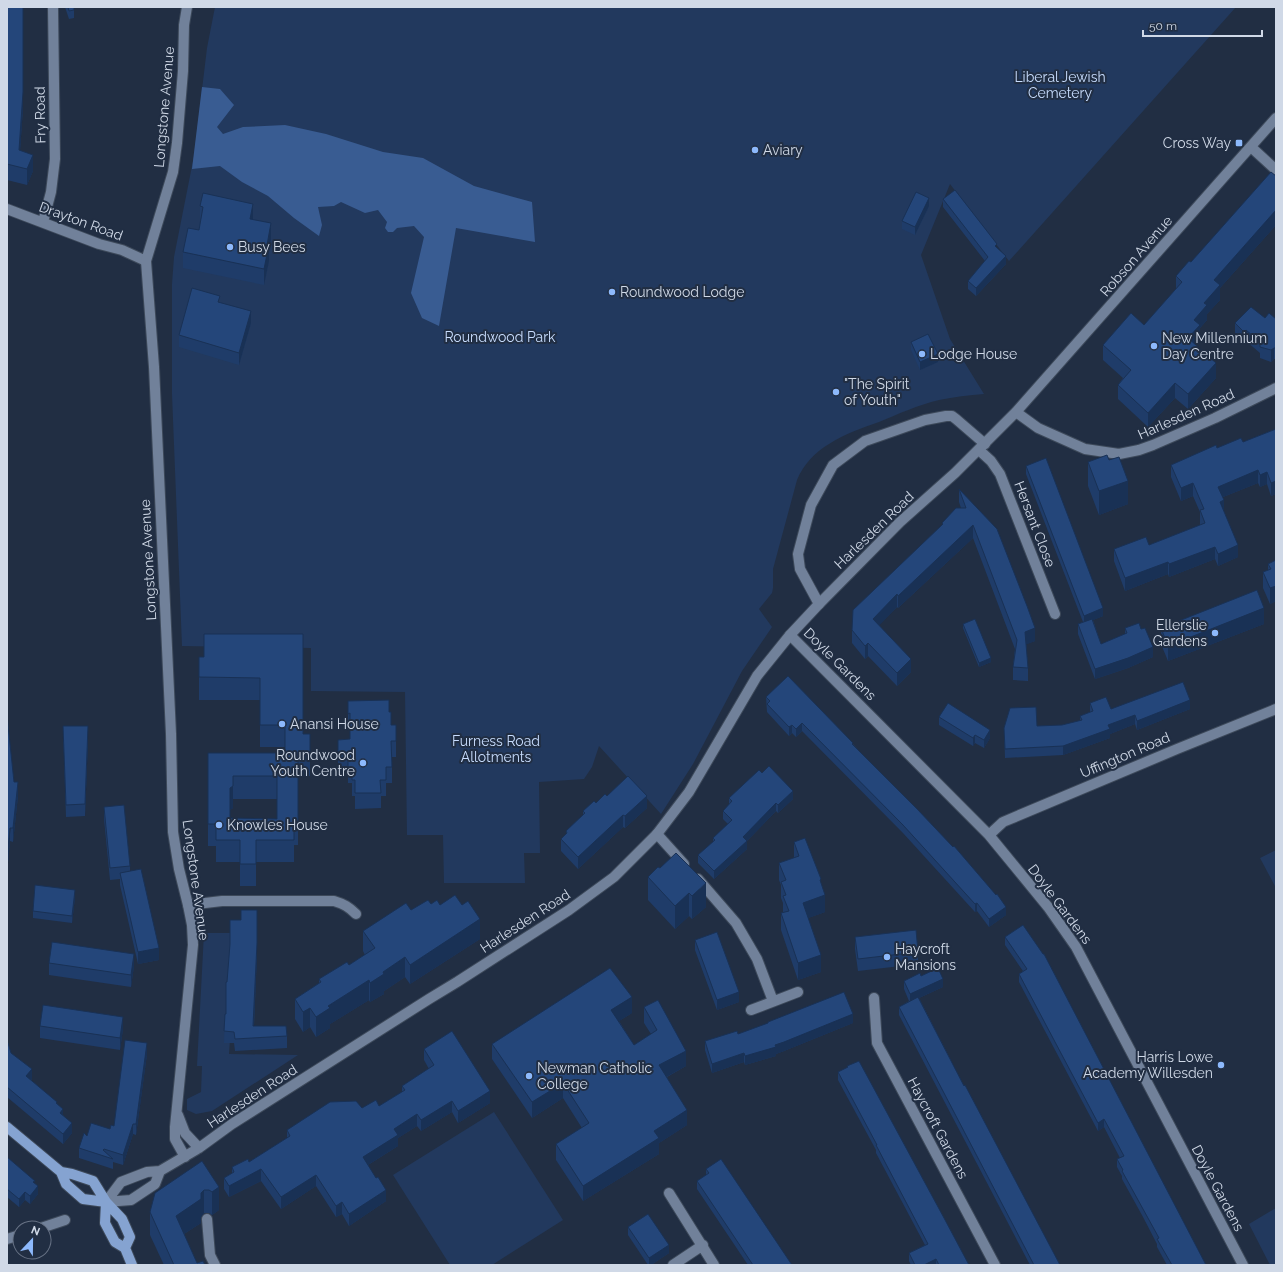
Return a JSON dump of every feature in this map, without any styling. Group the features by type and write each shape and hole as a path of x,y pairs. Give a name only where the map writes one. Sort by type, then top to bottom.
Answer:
{"main road":[{"path":"7,1127 60,1172 66,1184 83,1199 106,1202"},
{"path":"60,1172 72,1174 93,1181 106,1202 122,1219 130,1237 125,1248"},
{"path":"106,1202 106,1223 115,1242 125,1248 132,1265"}],"street":[{"name":"Fry Road","path":"42,222 51,192 55,160 53,7"},
{"name":"Longstone Avenue","path":"185,1157 175,1139 175,1127 193,945 192,925 179,869 173,832 170,727 154,367 146,261 173,172 177,143 183,71 184,25 187,7"},
{"name":"Robson Avenue","path":"1016,412 1276,118"},
{"path":"1251,147 1276,170"},
{"name":"Drayton Road","path":"7,209 99,244 122,250 146,261"},
{"name":"Harlesden Road","path":"106,1202 121,1182 147,1172 160,1171 185,1157 232,1124 569,910 614,877 657,834 689,792 757,676 790,635 900,522 955,473 1016,412 1038,428 1085,449 1119,454 1153,446 1276,388"},
{"path":"819,604 800,569 798,554 811,505 834,465 865,441 937,417 952,416 982,447"},
{"name":"Hersant Close","path":"982,447 1000,474 1055,614"},
{"name":"Doyle Gardens","path":"790,635 989,835 1048,907 1076,946 1243,1265"},
{"name":"Uffington Road","path":"989,835 1003,822 1276,709"},
{"path":"657,834 736,923 757,959 773,1001"},
{"path":"188,905 222,902 334,902 343,903 356,914"},
{"path":"751,1010 798,992"},
{"name":"Haycroft Gardens","path":"874,998 877,1043 995,1265"},
{"name":"Longstone Avenue","path":"177,1114 185,1133 199,1148"},
{"name":"Harlesden Road","path":"106,1202 131,1200 155,1184 160,1171"},
{"path":"669,1193 703,1245 714,1265"},
{"path":"207,1218 210,1255 216,1265"},
{"path":"52,1224 65,1220"},
{"path":"673,1265 703,1245"}],"green space":[{"name":"Roundwood Park","path":"215,7 1236,7 1009,261 950,184 921,255 950,339 984,394 939,400 908,410 841,437 824,447 806,464 797,480 773,569 772,593 759,609 772,627 742,671 693,764 661,814 599,746 592,767 584,779 539,782 540,853 524,853 525,883 444,883 443,835 407,835 405,692 311,691 311,648 182,646 172,394 172,284 174,257 194,156 207,48"},
{"path":"1276,850 1276,888 1260,858"},
{"path":"204,933 237,933 229,1054 298,1055 212,1111 196,1114 187,1110 187,1099 201,1092 202,1066 197,1066"},
{"path":"494,1112 563,1220 492,1265 450,1265 393,1175"},
{"path":"1276,1208 1276,1265 1270,1265 1249,1224"}],"shaded area":[{"path":"202,87 220,89 234,105 217,127 223,134 243,127 285,125 326,134 383,152 423,158 474,186 532,202 535,242 456,228 439,326 422,318 411,293 424,237 414,226 397,228 393,232 388,232 385,228 387,222 378,210 365,213 341,202 334,206 318,207 322,225 319,236 294,218 268,196 242,182 220,166 192,169"}],"building":[{"path":"7,7 23,7 23,92 19,150 33,155 27,169 7,164"},
{"path":"68,7 74,7 74,10 69,11"},
{"path":"1271,172 1276,176 1276,210 1214,280 1220,285 1204,303 1207,305 1194,320 1200,325 1188,338 1216,363 1188,394 1175,383 1148,413 1118,385 1131,370 1103,345 1131,313 1144,325 1182,282 1176,276 1189,261 1191,262"},
{"path":"955,190 997,244 995,246 1006,256 976,288 968,281 988,257 943,199"},
{"path":"916,192 929,198 915,227 902,221"},
{"path":"203,193 253,204 250,219 271,223 267,245 269,245 264,269 183,252 188,228 199,230 203,207 200,206"},
{"path":"192,288 220,296 218,302 251,311 239,353 179,335"},
{"path":"1251,307 1265,318 1269,313 1276,319 1276,348 1271,350 1260,347 1260,342 1246,330 1244,332 1235,323"},
{"path":"928,334 938,354 920,362 911,342"},
{"path":"1276,429 1276,481 1271,483 1267,472 1260,475 1258,470 1218,487 1224,500 1220,502 1238,545 1218,554 1215,547 1125,578 1114,549 1146,537 1149,545 1205,523 1200,510 1204,509 1193,483 1181,488 1171,465 1216,445 1217,448 1241,438 1243,442"},
{"path":"1107,455 1109,460 1119,457 1128,481 1099,491 1088,462"},
{"path":"1046,458 1103,608 1084,616 1026,466"},
{"path":"959,489 997,529 1027,606 1035,628 1025,632 1028,668 1013,667 1017,640 973,525 898,596 897,594 873,619 911,659 897,673 868,643 865,646 852,630 853,610 943,524 942,523 956,508 966,508"},
{"path":"1276,560 1276,586 1270,588 1263,572 1271,569 1268,564"},
{"path":"1257,590 1264,608 1168,646 1161,628"},
{"path":"975,619 991,658 979,663 963,624"},
{"path":"1092,619 1101,644 1127,633 1125,628 1139,623 1141,629 1145,628 1153,647 1128,658 1095,669 1078,624"},
{"path":"204,634 303,634 303,734 310,734 310,753 298,753 298,822 294,822 294,840 256,840 256,864 240,864 240,840 216,840 216,824 208,824 208,753 285,753 285,725 260,725 260,678 199,677 199,657 204,657","holes":["233,776 277,776 277,819 230,818 230,788 233,786"]},
{"path":"788,676 853,743 852,744 953,847 954,846 996,895 997,894 1006,907 989,919 977,903 975,904 903,825 802,723 796,729 792,725 789,727 767,704 770,701 766,697"},
{"path":"1183,682 1190,700 1137,721 1135,715 1108,725 1110,729 1063,746 1005,749 1004,728 1010,708 1036,707 1037,726 1062,725 1082,720 1080,716 1093,711 1090,703 1106,697 1111,709"},
{"name":"Roundwood Youth Centre","path":"389,700 391,725 396,725 396,741 391,741 392,767 386,767 386,780 380,780 381,793 355,793 355,780 352,780 352,767 348,767 348,753 338,754 338,740 350,739 350,713 348,714 348,701"},
{"path":"948,703 990,730 984,740 975,735 973,738 939,717"},
{"path":"7,715 14,782 18,782 13,828 10,828 7,859"},
{"path":"63,726 88,726 85,804 66,805"},
{"path":"769,766 793,791 778,805 776,803 743,837 747,841 714,871 698,855 715,840 713,838 732,820 723,811 732,801 729,798 759,770 762,773"},
{"path":"628,776 647,796 625,816 623,815 578,857 561,839 567,833 566,831 585,813 583,811 594,801 596,803 605,794 607,796"},
{"path":"124,805 130,866 110,868 104,807"},
{"path":"805,838 821,879 820,880 825,895 803,903 821,955 798,963 781,913 789,911 783,896 786,895 781,882 786,880 779,863 799,856 794,842"},
{"path":"676,853 706,883 692,896 689,893 675,906 648,877"},
{"path":"141,869 159,948 138,952 120,873"},
{"path":"35,885 75,890 72,916 33,911"},
{"path":"455,895 462,905 468,901 480,919 410,965 405,957 370,983 369,980 328,1006 330,1008 316,1017 310,1008 303,1012 295,999 321,982 319,979 347,962 349,965 375,948 363,931 406,903 411,910 428,900 431,904 437,900 440,905"},
{"path":"241,910 257,910 253,1026 286,1026 287,1036 235,1039 234,1032 224,1031 226,1014 226,982 230,944 230,920 241,920"},
{"path":"1023,925 1044,954 1206,1265 1172,1265 1157,1239 1159,1238 1122,1171 1123,1170 1117,1159 1124,1156 1104,1119 1098,1123 1019,974 1027,969 1005,937"},
{"path":"916,930 918,952 858,959 855,937"},
{"path":"717,932 739,992 717,1000 695,940"},
{"path":"52,942 134,954 131,975 49,963"},
{"path":"610,968 632,997 611,1010 634,1045 657,1030 644,1007 658,1000 686,1051 659,1065 687,1110 654,1131 659,1138 583,1186 556,1144 589,1123 563,1083 532,1102 492,1044"},
{"path":"938,968 943,979 910,994 904,981 920,973 921,976"},
{"path":"844,992 853,1014 775,1045 776,1047 745,1056 744,1053 712,1064 705,1041 737,1031 738,1034"},
{"path":"918,997 1060,1265 1034,1265 899,1007"},
{"path":"43,1005 123,1017 120,1038 40,1026"},
{"path":"452,1031 490,1091 458,1111 452,1101 421,1120 417,1114 394,1129 398,1135 363,1157 376,1178 378,1177 386,1190 349,1214 342,1202 336,1206 316,1175 281,1197 261,1169 229,1186 224,1178 234,1172 232,1167 248,1159 249,1162 290,1136 287,1130 330,1102 356,1101 362,1108 376,1100 379,1106 405,1090 402,1086 434,1065 424,1049"},
{"path":"125,1040 147,1043 136,1124 133,1124 123,1155 104,1149 103,1150 113,1159 79,1148 84,1133 87,1136 91,1123 110,1129 111,1125 114,1126"},
{"path":"7,1043 11,1053 32,1069 26,1076 57,1102 56,1103 63,1109 60,1113 72,1123 63,1134 7,1087"},
{"path":"859,1061 969,1265 939,1265 936,1259 924,1265 915,1265 909,1253 928,1244 838,1072"},
{"path":"7,1157 35,1181 33,1182 38,1186 30,1196 25,1192 19,1199 7,1189"},
{"path":"721,1159 792,1265 753,1265 697,1181 709,1173 706,1169"},
{"path":"202,1161 219,1187 212,1192 209,1190 204,1190 201,1193 201,1199 176,1216 197,1263 203,1261 205,1265 174,1265 150,1212 155,1193"},
{"path":"648,1214 669,1245 649,1258 628,1227"}],"place":[{"name":"Cross Way","path":"1239,143"},
{"name":"Aviary","path":"755,150"},
{"name":"Busy Bees","path":"230,247"},
{"name":"Roundwood Lodge","path":"612,292"},
{"name":"New Millennium Day Centre","path":"1154,346"},
{"name":"Lodge House","path":"922,354"},
{"name":"\"The Spirit of Youth\"","path":"836,392"},
{"name":"Ellerslie Gardens","path":"1215,633"},
{"name":"Anansi House","path":"282,724"},
{"name":"Roundwood Youth Centre","path":"363,763"},
{"name":"Knowles House","path":"219,825"},
{"name":"Haycroft Mansions","path":"887,957"},
{"name":"Harris Lowe Academy Willesden","path":"1221,1065"},
{"name":"Newman Catholic College","path":"529,1076"}],"park label":[{"name":"Liberal Jewish Cemetery","path":"1060,86"},
{"name":"Furness Road Allotments","path":"496,750"}]}
